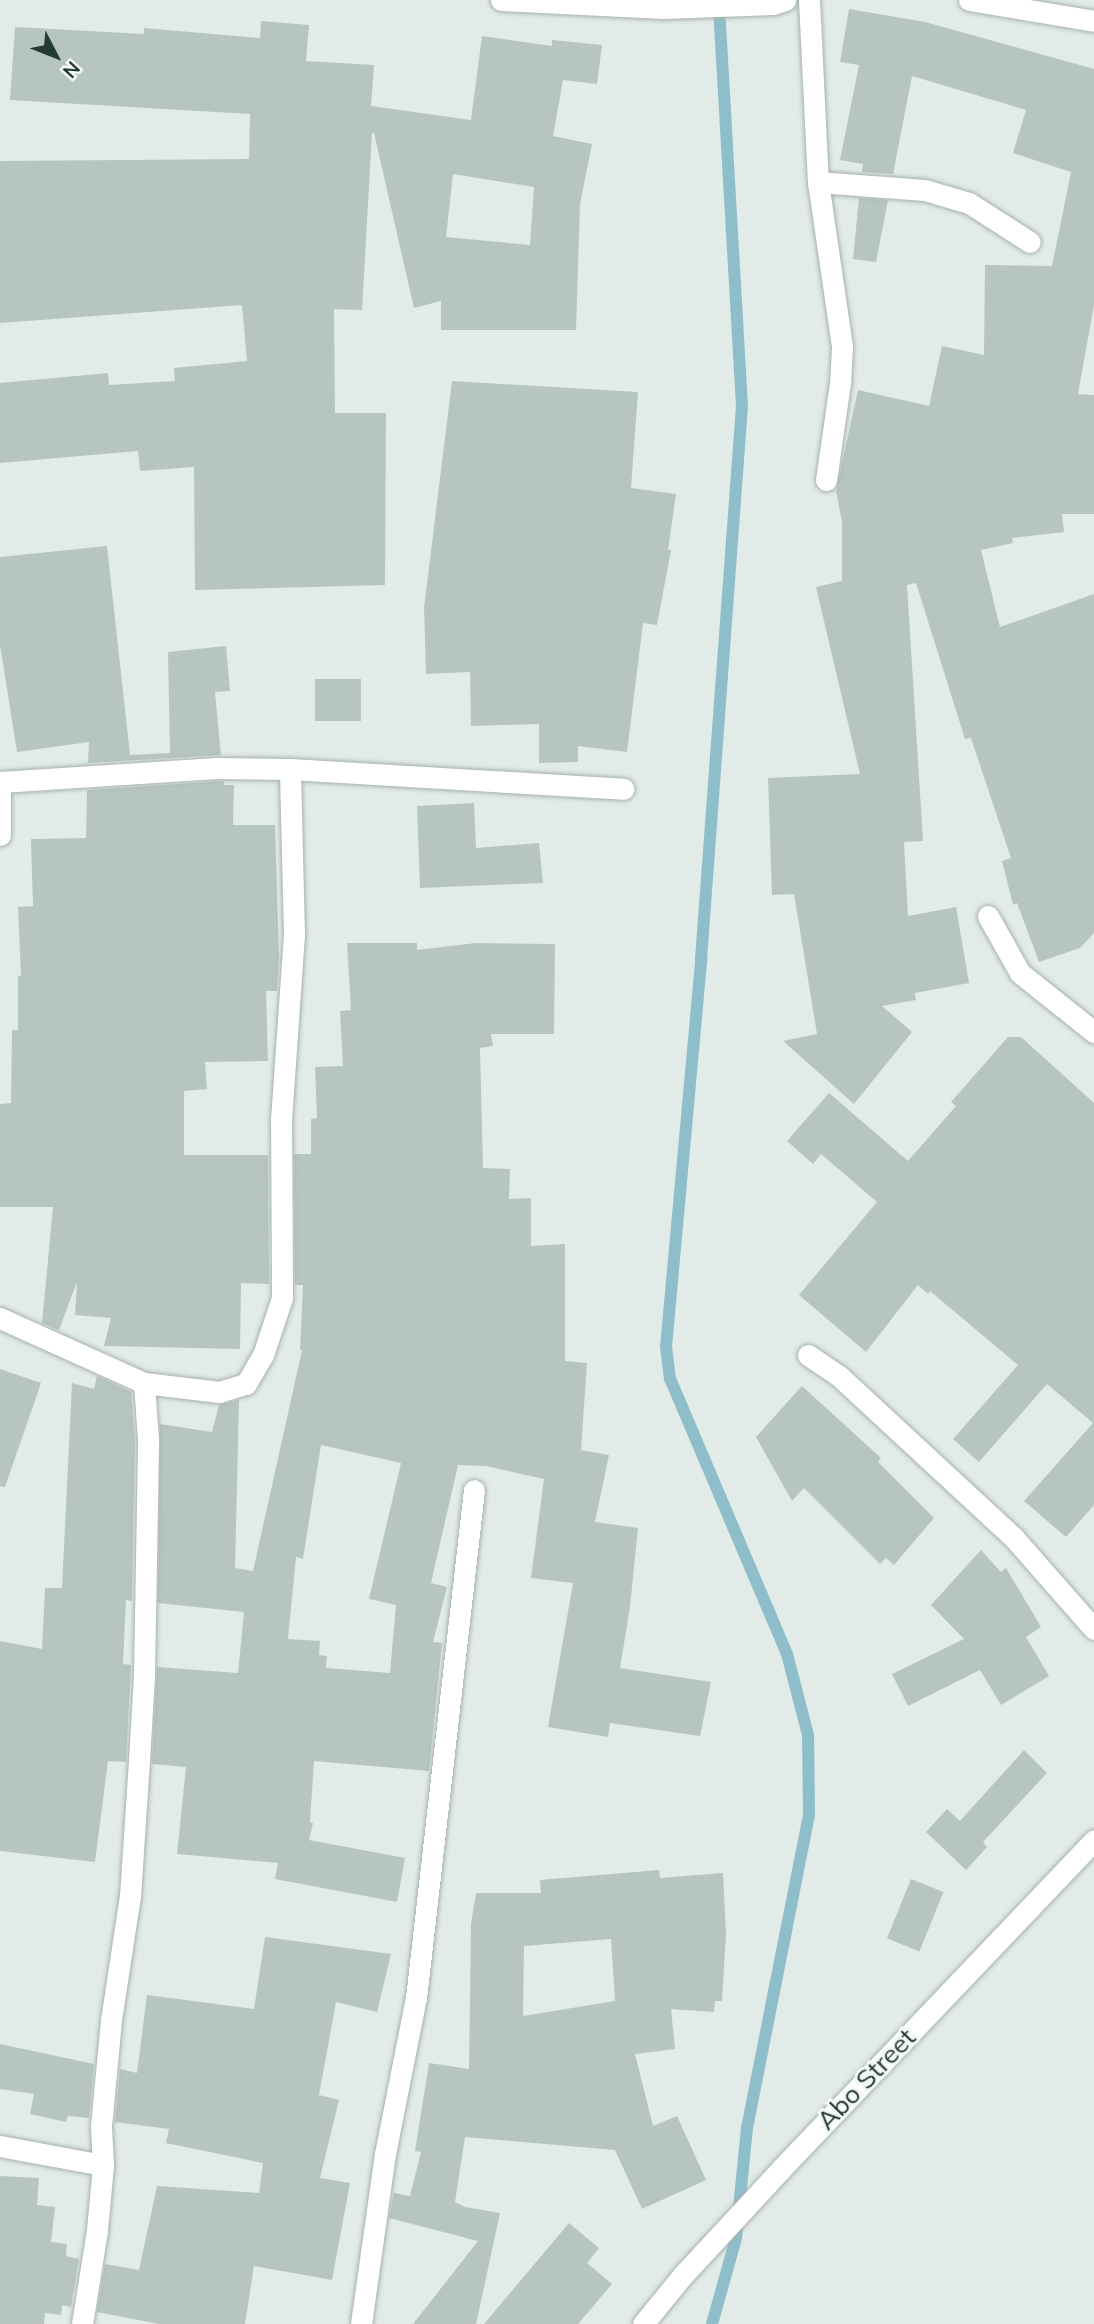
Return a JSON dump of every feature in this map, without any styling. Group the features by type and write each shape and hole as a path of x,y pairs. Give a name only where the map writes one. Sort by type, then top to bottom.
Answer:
{"street":[{"path":"501,0 663,8 779,2"},
{"path":"809,0 818,182 842,347 840,383 826,480"},
{"path":"969,0 1094,21"},
{"path":"818,182 925,190 969,203 1030,242"},
{"path":"0,782 217,768 290,769 623,789"},
{"path":"0,1318 144,1383 219,1392 246,1384 263,1355 282,1298 281,1120 294,936 290,769"},
{"path":"0,791 0,835"},
{"path":"988,916 1020,973 1094,1032"},
{"path":"808,1354 838,1375 1014,1538 1094,1629"},
{"path":"82,2324 97,2230 111,2020 130,1896 144,1675 148,1439 144,1383"},
{"path":"361,2324 385,2154 416,1998 474,1490"},
{"name":"Abo Street","path":"643,2324 683,2275 783,2167 1094,1840"},
{"path":"0,2146 103,2165"}],"building":[{"path":"849,9 925,22 1094,69 1094,305 1078,394 1094,395 1094,514 1062,514 1064,532 1012,538 1013,543 981,550 1000,627 1094,594 1094,933 1080,948 1039,962 1017,903 1013,905 1002,861 1011,858 971,738 965,739 916,583 907,585 923,841 904,842 908,916 956,907 969,983 915,993 916,1000 882,1006 912,1032 854,1104 783,1041 817,1034 794,894 772,895 768,778 860,774 816,587 842,581 842,522 836,491 858,390 929,406 942,346 984,355 985,265 1052,266 1071,172 1013,153 1026,110 912,76 893,174 862,172 863,164 840,160 859,65 840,62"},
{"path":"261,21 309,25 306,61 374,65 371,106 471,120 482,36 552,46 552,40 602,45 597,84 563,80 553,136 592,144 580,204 576,330 441,330 441,301 414,308 372,133 362,310 334,309 335,413 386,413 385,585 195,590 194,467 140,471 138,451 0,463 0,383 108,373 109,385 175,381 174,368 247,361 242,305 0,323 0,161 249,159 250,114 10,100 15,27 144,34 144,28 260,38","holes":["453,174 534,187 530,245 446,237"]},
{"path":"859,198 888,200 876,262 853,259"},
{"path":"452,381 638,392 631,488 676,494 668,550 671,550 657,625 643,623 627,752 578,746 578,762 539,763 539,724 471,726 470,672 426,674 424,608"},
{"path":"107,546 130,755 170,753 168,652 226,646 230,691 215,692 221,755 88,763 89,742 17,752 0,645 0,557"},
{"path":"315,679 361,679 361,721 315,721"},
{"path":"224,781 224,785 234,785 233,825 275,825 279,957 277,991 266,991 268,1061 205,1062 207,1089 184,1091 184,1155 268,1155 269,1284 241,1283 240,1349 104,1346 111,1318 75,1315 77,1282 59,1330 42,1323 53,1207 0,1207 0,1104 11,1103 12,1030 18,1030 18,976 21,976 18,907 33,906 31,839 86,838 87,790"},
{"path":"474,803 476,848 539,843 543,883 420,888 417,806"},
{"path":"347,943 417,943 417,950 476,943 555,944 554,1034 491,1034 493,1046 480,1048 483,1168 510,1169 509,1199 531,1198 531,1246 565,1244 565,1361 587,1363 581,1450 609,1455 595,1522 638,1528 630,1607 620,1668 711,1682 700,1736 610,1723 608,1737 548,1727 573,1583 531,1578 544,1479 486,1466 458,1465 431,1583 447,1587 433,1642 442,1643 429,1771 314,1761 310,1822 313,1823 309,1840 405,1858 397,1902 275,1879 278,1863 177,1854 186,1767 152,1764 157,1667 238,1673 244,1612 158,1603 160,1424 212,1432 219,1405 239,1400 235,1568 253,1571 302,1350 303,1285 295,1285 294,1154 311,1154 311,1119 317,1118 315,1067 343,1066 340,1011 351,1010","holes":["321,1445 401,1463 369,1599 396,1605 390,1673 326,1668 327,1656 319,1655 320,1641 288,1639 296,1557 303,1559"]},
{"path":"1008,1037 1021,1037 1094,1103 1094,1505 1066,1537 1024,1501 1093,1423 1047,1384 979,1462 953,1439 1018,1365 930,1291 928,1294 918,1285 866,1352 799,1295 877,1202 821,1154 813,1164 787,1141 829,1093 908,1161 956,1106 951,1102"},
{"path":"0,1369 41,1383 5,1487 0,1486"},
{"path":"97,1376 131,1392 135,1439 132,1601 126,1600 123,1664 131,1665 126,1762 108,1761 95,1862 0,1851 0,1641 42,1649 45,1588 62,1588 72,1383 94,1389"},
{"path":"802,1386 881,1458 878,1462 934,1518 894,1565 886,1558 880,1564 804,1488 792,1501 756,1437"},
{"path":"981,1550 1001,1572 1006,1568 1041,1627 1026,1637 1049,1676 1001,1705 980,1670 908,1706 892,1674 964,1639 931,1605"},
{"path":"1024,1750 1047,1773 983,1842 987,1847 966,1870 926,1832 947,1809 960,1821"},
{"path":"659,1870 660,1878 723,1873 726,1934 722,2001 715,2001 714,2012 671,2009 675,2049 635,2054 653,2126 677,2116 706,2180 642,2209 615,2150 465,2137 455,2202 465,2207 500,2213 476,2324 413,2324 478,2241 389,2218 394,2193 410,2196 421,2152 415,2151 429,2063 469,2069 471,1924 476,1893 541,1893 540,1880","holes":["611,1939 615,2001 523,2016 524,1946"]},
{"path":"911,1879 943,1892 919,1951 887,1938"},
{"path":"265,1937 391,1954 377,2012 336,2002 319,2095 339,2100 320,2178 350,2183 332,2280 254,2266 245,2324 159,2324 97,2312 105,2264 139,2270 157,2186 259,2193 263,2163 166,2143 169,2129 115,2122 120,2069 137,2073 147,1995 254,2009"},
{"path":"0,2044 94,2064 89,2118 68,2116 66,2122 30,2114 34,2094 0,2089"},
{"path":"0,2176 39,2178 37,2205 55,2207 51,2242 67,2244 66,2256 79,2259 71,2307 62,2305 61,2315 45,2313 44,2324 0,2324"},
{"path":"569,2223 599,2248 587,2263 612,2284 578,2324 484,2324"}],"waterway":[{"path":"712,2324 736,2238 747,2128 809,1814 808,1735 787,1654 670,1379 666,1347 701,959 742,406 719,2"}]}
